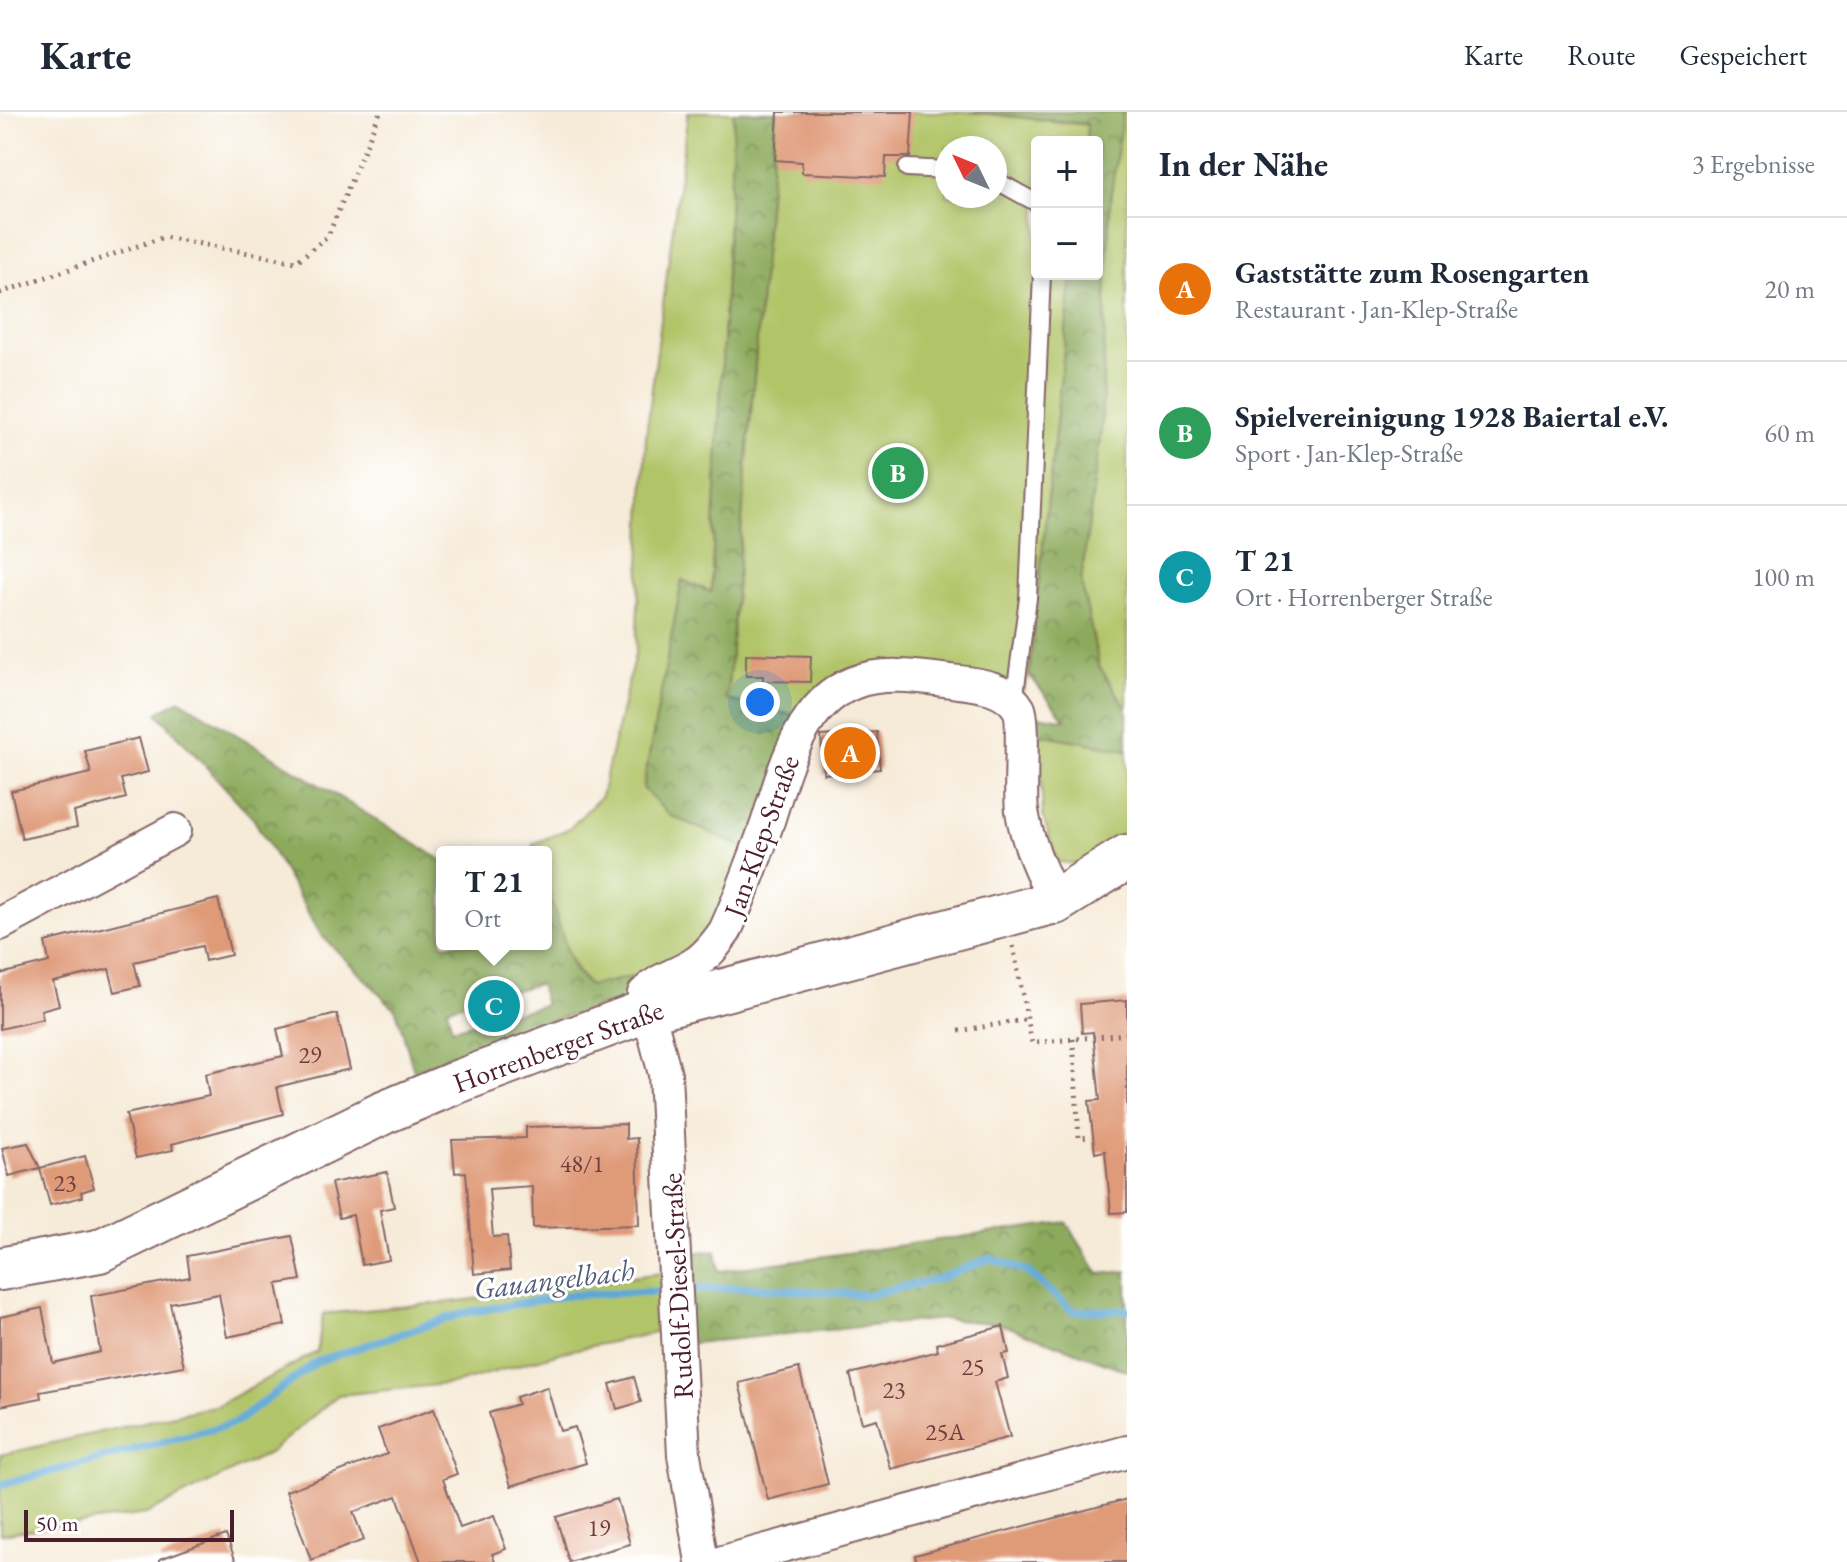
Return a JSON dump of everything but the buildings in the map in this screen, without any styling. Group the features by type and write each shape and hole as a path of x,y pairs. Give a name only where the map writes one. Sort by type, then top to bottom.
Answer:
{"main road":[{"name":"Horrenberger Straße","path":"1055,902 1127,857"}],"street":[{"name":"Jan-Klep-Straße","path":"646,1011 644,994 654,984 694,965 712,950 725,931 783,771 800,735 835,693 854,682 905,675 996,688 1014,701"},
{"path":"1014,701 1021,714 1019,781 1022,814 1030,845 1055,902"},
{"path":"0,924 175,830"},
{"name":"Horrenberger Straße","path":"0,1269 99,1251 383,1113 646,1011 1055,902"},
{"name":"Rudolf-Diesel-Straße","path":"646,1011 665,1074 677,1252 684,1455 702,1562"},
{"path":"723,1562 1127,1452"}],"lane":[{"path":"907,168 935,169"},
{"path":"1007,187 1031,200"},
{"path":"1014,701 1028,598 1042,280"}],"path":[{"path":"0,293 164,237 296,262 328,236 380,112"},
{"path":"1007,917 1032,1043 1127,1034"},
{"path":"959,1031 1029,1019"},
{"path":"1073,1039 1079,1138 1090,1137"}],"green space":[{"path":"688,112 734,112 711,593 682,581 643,788 669,815 759,854 694,988 589,986 570,957 556,923 552,905 552,846 533,844 570,828 601,796 636,650 646,435"},
{"path":"734,112 776,112 727,700 815,720 759,854 669,815 643,788 682,580 711,592"},
{"path":"776,112 969,112 1088,125 1087,136 1031,136 1031,280 1071,280 1029,675 1023,691 854,682 815,720 727,700"},
{"path":"969,112 1123,112 1110,200 1101,429 1081,581 1099,666 1127,709 1127,750 1039,734 1039,716 1065,719 1029,675 1071,280 1103,280 1103,136 1086,136 1087,124"},
{"path":"1123,112 1127,112 1127,709 1099,666 1081,581 1101,429 1110,200"},
{"path":"180,700 436,856 436,950 552,950 552,903 573,969 589,986 632,977 636,997 525,1028 414,1071 396,1010 321,935 253,818 157,713","holes":["539,984 545,1005 452,1029 447,1008"]},
{"path":"1039,734 1127,750 1127,843 1094,865 1058,862 1043,817"},
{"path":"1066,1222 1099,1274 1127,1271 1127,1371 1001,1324 944,1319 683,1344 683,1254 716,1250 719,1271"},
{"path":"683,1270 683,1327 563,1352 457,1383 338,1395 269,1453 146,1514 0,1534 0,1455 218,1405 317,1352 323,1314 460,1301"}],"waterway":[{"name":"Gauangelbach","path":"683,1290 750,1287 867,1295 938,1279 990,1258 1028,1272 1073,1311 1127,1310"},
{"name":"Gauangelbach","path":"0,1485 235,1423 318,1361 464,1313 569,1295 669,1291"}],"place":[{"name":"Spielvereinigung 1928 Baiertal e.V.","path":"898,473"},
{"name":"Gaststätte zum Rosengarten","path":"850,753"},
{"name":"T 21","path":"494,1006"}]}
